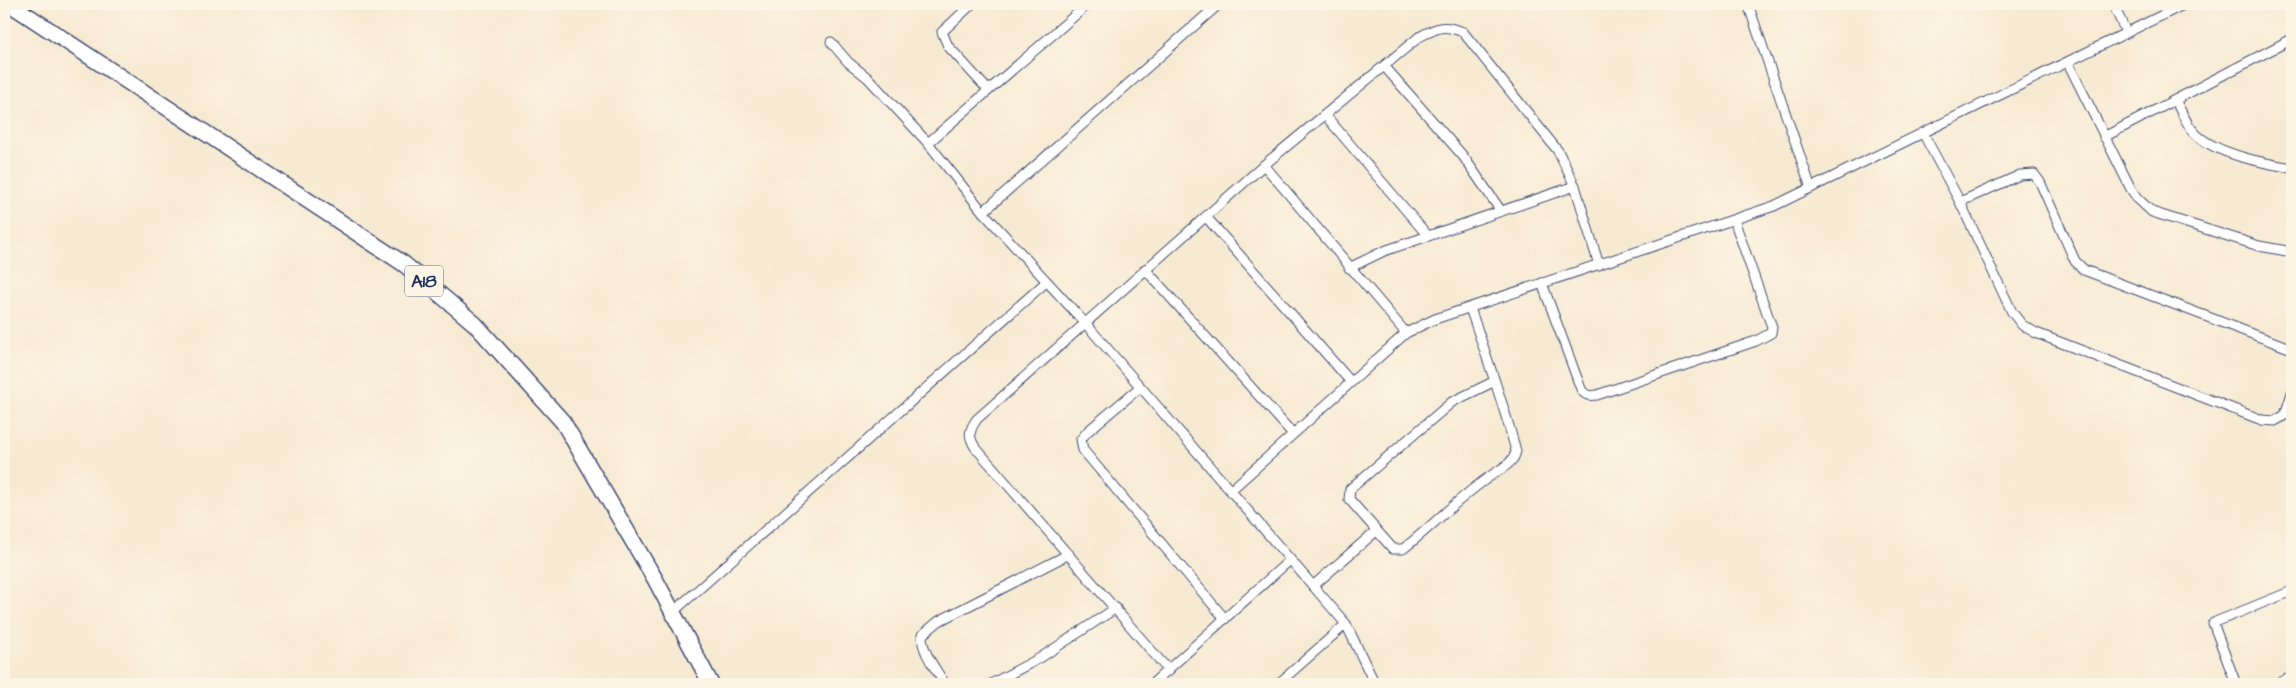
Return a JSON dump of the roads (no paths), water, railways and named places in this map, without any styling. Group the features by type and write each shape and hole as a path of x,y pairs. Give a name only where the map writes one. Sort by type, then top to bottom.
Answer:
{"highway":[{"name":"A18","path":"10,4 404,264 475,324 563,422 673,612 711,684"}],"street":[{"path":"972,4 947,26 942,32 943,38 988,90"},
{"path":"928,143 1088,4"},
{"path":"983,212 1219,4"},
{"path":"1748,4 1811,188"},
{"path":"2113,4 2126,32"},
{"path":"1231,490 1406,333 1435,319 1774,206 2185,4"},
{"path":"1169,670 975,447 969,438 971,428 977,419 1086,324 1145,269 1207,218 1264,165 1419,37 1434,29 1448,26 1463,32 1558,152 1575,186 1599,264"},
{"path":"2104,136 2292,39"},
{"path":"831,42 848,62 868,78 928,143 983,212 1045,283 1086,324 1139,388 1231,490 1346,624 1375,684"},
{"path":"2068,63 2137,198 2152,212 2258,246 2292,252"},
{"path":"1385,67 1463,156 1501,210"},
{"path":"2175,100 2190,127 2209,143 2260,162 2292,168"},
{"path":"1325,115 1428,236"},
{"path":"1923,134 1960,202 2012,312 2022,326 2262,420 2275,421 2285,415 2292,393"},
{"path":"1264,165 1349,268 1406,333"},
{"path":"1960,202 2020,175 2034,174 2040,182 2074,261 2084,270 2292,349"},
{"path":"1349,268 1384,251 1575,186"},
{"path":"1207,218 1351,382"},
{"path":"1542,283 1581,389 1584,394 1590,396 1597,394 1756,341 1771,333 1772,327 1734,220"},
{"path":"1145,269 1293,434"},
{"path":"673,612 1045,283"},
{"path":"1470,308 1495,381 1516,451 1513,460 1476,485 1403,549 1393,549 1376,532 1349,499 1350,489 1452,402 1495,381"},
{"path":"1139,388 1088,431 1081,439 1083,450 1225,619"},
{"path":"1313,586 1376,532"},
{"path":"945,684 925,651 922,635 939,621 1069,554"},
{"path":"1152,684 1290,560"},
{"path":"2236,684 2213,623 2292,591"},
{"path":"991,684 1040,658 1116,608"},
{"path":"1278,684 1346,624"},
{"path":"2274,684 2292,677"}]}
